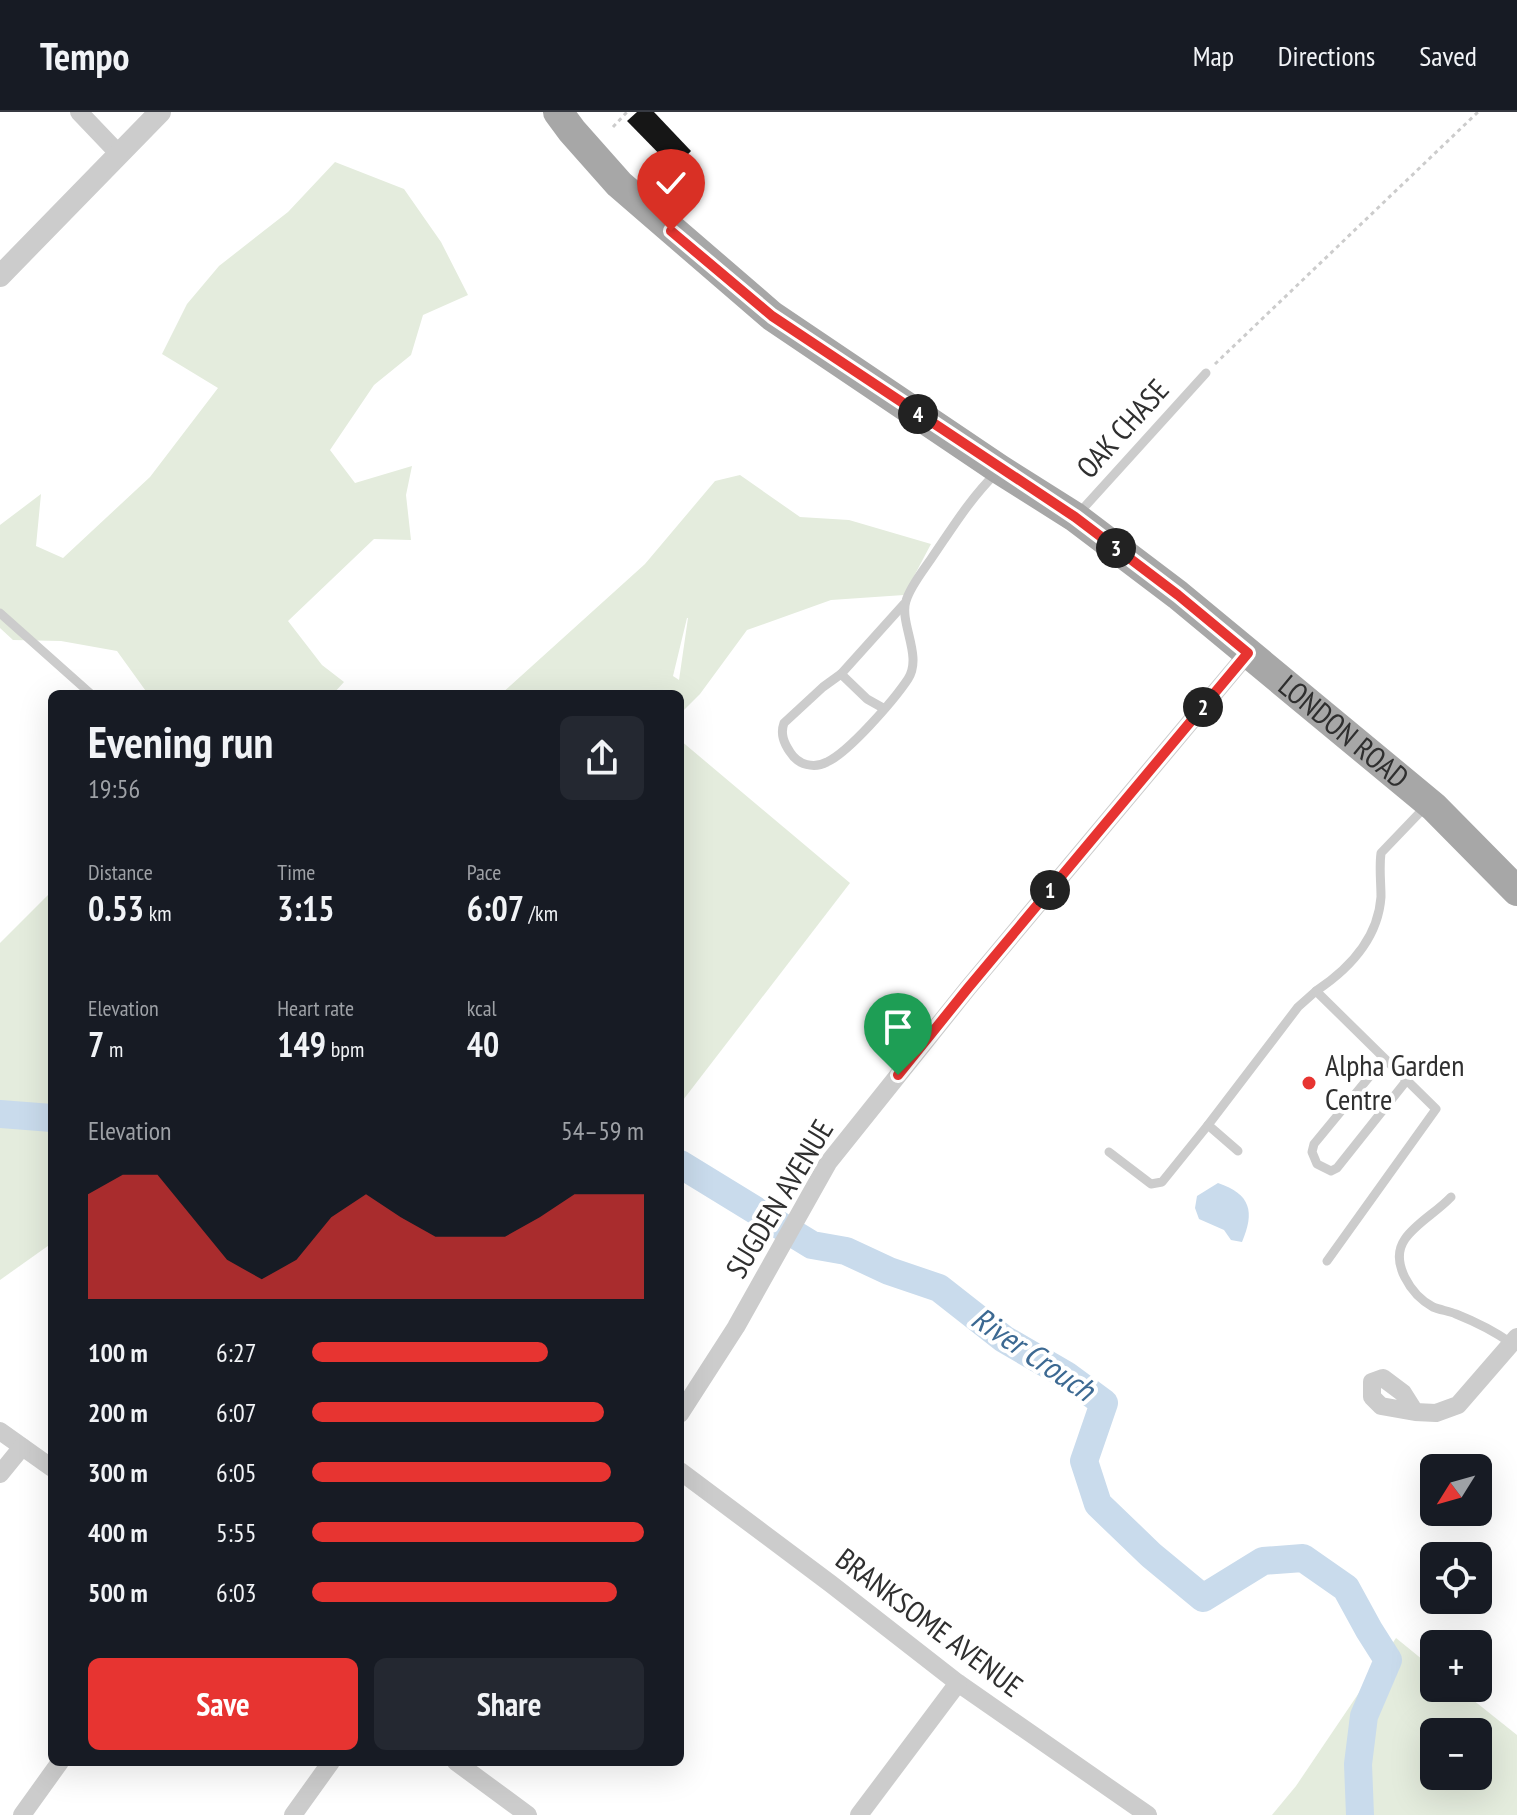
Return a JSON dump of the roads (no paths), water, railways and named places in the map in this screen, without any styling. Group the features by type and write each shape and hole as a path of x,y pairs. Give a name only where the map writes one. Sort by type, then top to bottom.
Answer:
{"main road":[{"name":"LONDON ROAD","path":"558,112 619,184 772,316 1075,517 1178,595 1429,803 1517,891"}],"street":[{"path":"79,112 120,155"},
{"path":"0,276 160,112"},
{"name":"SUGDEN AVENUE","path":"684,1408 736,1327 828,1163 968,988 1248,653"},
{"path":"1415,1412 1436,1413 1458,1405 1514,1340"},
{"path":"0,1431 48,1465"},
{"path":"0,1474 22,1447"},
{"name":"BRANKSOME AVENUE","path":"684,1474 958,1683 1148,1815"},
{"path":"859,1815 958,1683"},
{"path":"22,1815 57,1766"},
{"path":"293,1815 328,1766"},
{"path":"461,1766 528,1815"}],"lane":[{"name":"OAK CHASE","path":"1075,517 1206,373"},
{"path":"904,604 911,643 911,673 858,737 829,762 816,766 804,764 792,756 784,741 784,723 841,674 904,604 971,498 999,469"},
{"path":"0,613 87,690"},
{"path":"841,674 867,699 883,708"},
{"path":"1109,1152 1151,1184 1162,1182 1298,1007 1348,967 1371,937 1381,897 1381,853 1429,803"},
{"path":"1316,991 1436,1109 1327,1261"},
{"path":"1384,1059 1314,1144 1312,1152 1317,1164 1331,1171 1337,1168 1407,1080"},
{"path":"1208,1125 1238,1151"},
{"path":"1451,1197 1411,1231 1402,1243 1399,1257 1402,1272 1409,1286 1434,1308 1514,1340"}],"water":[{"path":"1218,1183 1238,1193 1247,1205 1248,1222 1242,1242 1231,1240 1224,1230 1199,1219 1195,1208 1197,1196"}],"waterway":[{"name":"River Crouch","path":"0,1114 48,1118"},
{"name":"River Crouch","path":"684,1166 812,1245 846,1251 889,1271 939,1288 1004,1339 1066,1375 1104,1403 1084,1461 1098,1504 1151,1555 1203,1598 1263,1561 1303,1558 1346,1588 1388,1660 1364,1716 1358,1764 1360,1815"}],"place":[{"name":"Alpha Garden Centre","path":"1309,1083"}]}
